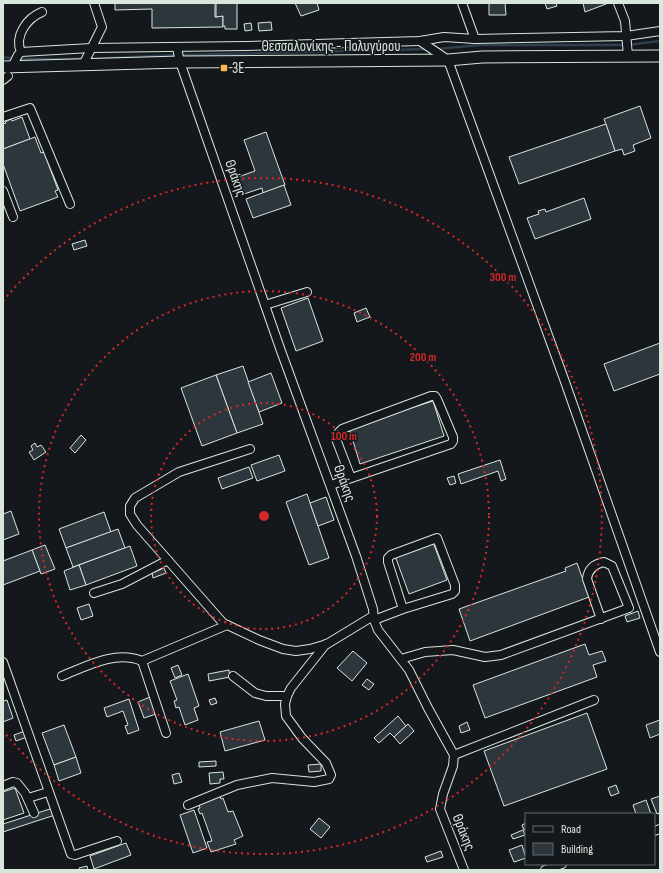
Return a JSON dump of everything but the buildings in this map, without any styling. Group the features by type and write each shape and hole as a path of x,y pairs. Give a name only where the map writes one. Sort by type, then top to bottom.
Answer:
{"main road":[{"name":"Θεσσαλονίκης - Πολυγύρου","path":"7,73 83,65 180,62 448,60 482,57 660,56"}],"street":[{"path":"83,65 102,27 94,3"},
{"path":"462,3 475,39"},
{"path":"618,3 625,21 628,56"},
{"path":"21,52 19,45 21,33 31,18 42,12"},
{"path":"7,73 21,52 91,48 177,48 420,41 444,37 475,39 626,36 660,31"},
{"path":"420,41 448,60 564,379 660,652"},
{"name":"Θράκης","path":"177,48 180,62 265,305 331,485 374,609 373,618 378,630 409,670 454,755 453,766 443,794 440,809 464,870"},
{"path":"3,117 30,108 70,204"},
{"path":"3,191 13,218"},
{"path":"265,305 308,292"},
{"path":"331,485 451,444 453,437 435,396 431,396 342,429 338,433 336,439 351,478"},
{"path":"250,450 179,472 135,498 130,506 130,514 137,525 224,623 259,640 283,649 296,651 327,644 373,618 402,610 452,594 455,591 455,586 437,538 391,555 388,558 402,610"},
{"path":"94,593 122,584 168,560"},
{"path":"401,659 425,652 454,650 484,657 501,655 601,619 629,608 612,566 604,562 594,565 588,573 587,579 601,619"},
{"path":"62,676 96,662 122,656 132,657 142,661 227,625"},
{"path":"188,805 237,785 272,778 314,782 329,779 331,775 326,763 302,738 286,716 287,696 294,684 327,644"},
{"path":"142,661 166,733"},
{"path":"3,662 71,854 75,855 117,841"},
{"path":"233,676 255,693 266,696 287,696"},
{"path":"454,755 594,700"},
{"path":"3,786 13,782 17,783 28,798 34,813"},
{"path":"28,798 48,792"},
{"path":"545,870 559,865"}],"waterway":[{"path":"437,49 480,45 627,45 660,41"},
{"path":"181,55 428,49"},
{"path":"89,59 176,55"},
{"path":"3,57 16,59 84,59"}],"place":[{"name":"3Ε","path":"224,68"}]}
